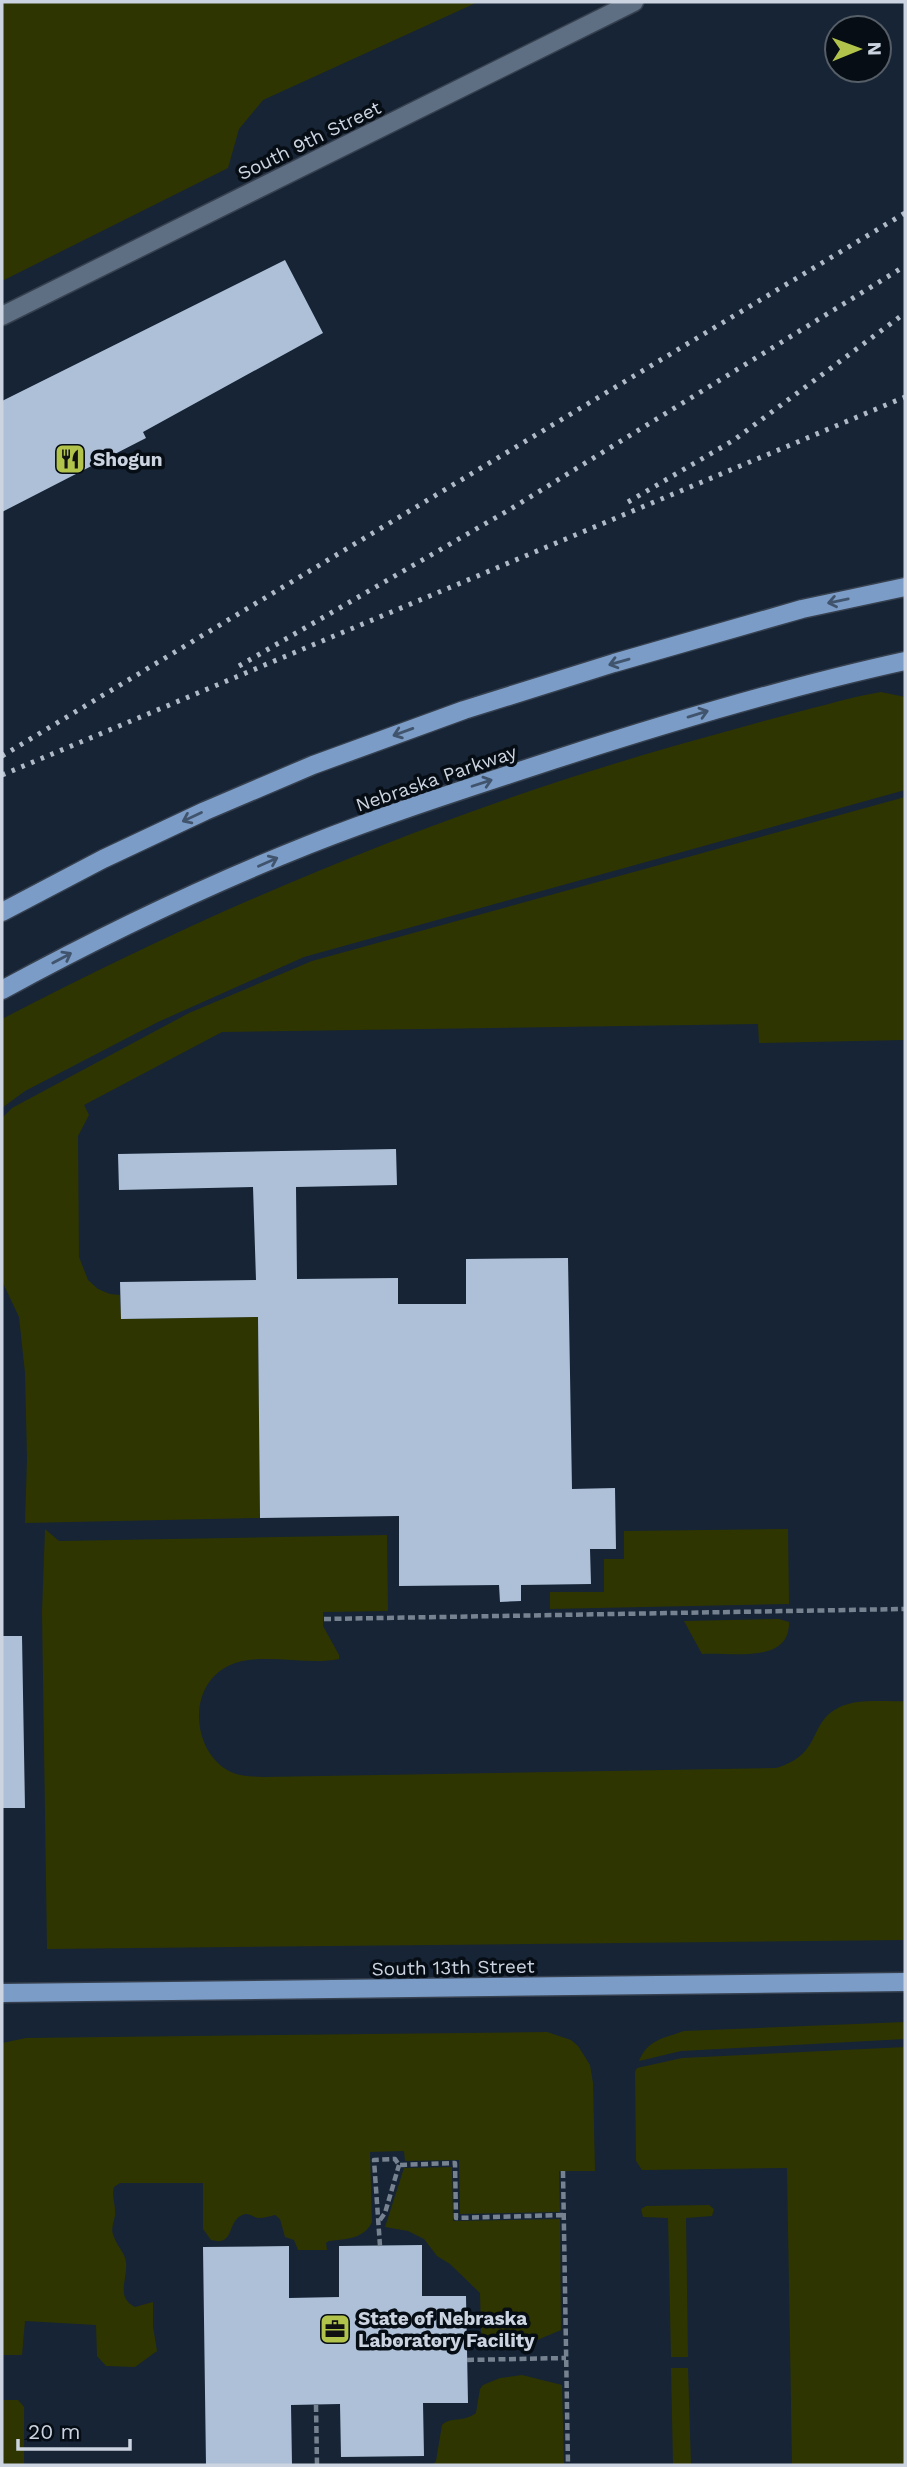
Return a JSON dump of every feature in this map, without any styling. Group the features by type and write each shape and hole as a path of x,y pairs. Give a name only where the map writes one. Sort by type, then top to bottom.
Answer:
{"main road":[{"path":"2,912 103,859 205,811 313,765 464,710 802,609 905,587"},
{"name":"Nebraska Parkway","path":"2,990 86,945 189,897 307,845 425,802 742,700 905,661"},
{"name":"South 13th Street","path":"2,1993 905,1982"}],"street":[{"name":"South 9th Street","path":"2,316 634,2"}],"path":[{"path":"324,1619 905,1609"},
{"path":"379,2221 385,2213 399,2165 396,2159 374,2160 380,2246"},
{"path":"399,2165 455,2163 456,2218 564,2216"},
{"path":"563,2171 568,2465"},
{"path":"467,2360 566,2358"},
{"path":"316,2405 317,2465"}],"green space":[{"path":"2,2 478,2 263,100 239,129 228,168 2,281"},
{"path":"881,692 905,697 905,790 304,957 158,1022 25,1091 2,1108 2,1019 166,938 334,864 506,799 681,744"},
{"path":"905,797 905,1040 759,1043 758,1024 222,1032 84,1105 89,1115 78,1136 79,1257 88,1280 98,1289 120,1295 121,1319 258,1317 260,1518 25,1523 25,1373 19,1317 2,1281 2,1118 12,1108 189,1013 312,961"},
{"path":"45,1529 59,1541 387,1535 388,1611 323,1612 323,1626 339,1659 268,1659 240,1662 228,1666 214,1676 205,1689 200,1704 202,1736 218,1763 239,1775 263,1777 776,1768 802,1755 823,1721 840,1707 863,1701 905,1701 905,1940 47,1949 42,1612"},
{"path":"788,1529 789,1604 550,1609 550,1592 604,1592 604,1559 624,1559 624,1531"},
{"path":"779,1619 789,1622 787,1636 780,1645 770,1650 743,1654 702,1654 684,1621"},
{"path":"905,2022 905,2039 681,2051 639,2061 652,2044 684,2031"},
{"path":"547,2032 571,2040 578,2046 590,2065 593,2083 595,2171 559,2171 560,2212 460,2214 459,2160 405,2161 404,2151 370,2152 372,2222 369,2228 354,2237 329,2241 326,2243 327,2250 298,2250 294,2240 285,2237 280,2219 275,2215 258,2218 244,2214 237,2218 224,2240 211,2240 203,2229 203,2183 120,2183 113,2191 115,2211 112,2231 126,2262 125,2298 135,2307 153,2302 157,2351 135,2367 106,2366 97,2356 96,2325 25,2321 22,2355 2,2355 2,2043 26,2038"},
{"path":"905,2047 905,2465 792,2465 787,2168 642,2170 636,2161 635,2072 637,2068 682,2058"},
{"path":"452,2167 453,2221 560,2219 561,2330 530,2343 491,2343 481,2332 480,2293 450,2264 437,2256 424,2239 408,2231 385,2227 404,2168"},
{"path":"709,2205 714,2209 712,2216 686,2218 688,2357 671,2357 668,2218 643,2217 641,2209 646,2206"},
{"path":"671,2368 688,2368 691,2465 673,2465"},
{"path":"522,2375 562,2385 564,2465 433,2465 442,2425 476,2413 483,2385 500,2378"},
{"path":"2,2400 18,2400 24,2407 24,2465 2,2465"}],"building":[{"path":"285,260 323,333 143,432 146,438 2,512 2,401"},
{"path":"396,1149 397,1185 296,1187 297,1279 398,1278 398,1304 466,1304 466,1259 568,1258 572,1489 615,1488 616,1549 590,1549 591,1584 521,1585 521,1601 500,1602 499,1585 399,1586 399,1516 260,1518 258,1317 121,1319 120,1282 256,1280 253,1187 119,1190 118,1154"},
{"path":"2,1636 22,1636 25,1808 2,1808"},
{"name":"State of Nebraska Laboratory Facility","path":"422,2245 422,2296 466,2296 468,2403 423,2403 424,2456 341,2457 340,2404 291,2405 292,2465 206,2465 203,2247 289,2246 289,2298 339,2297 339,2246"}],"railway":[{"path":"2,756 905,213"},
{"path":"239,666 509,510 905,266"},
{"path":"628,502 734,440 905,313"},
{"path":"2,775 905,397"}],"place":[{"name":"Shogun","path":"70,459"},
{"name":"State of Nebraska Laboratory Facility","path":"335,2329"}]}
